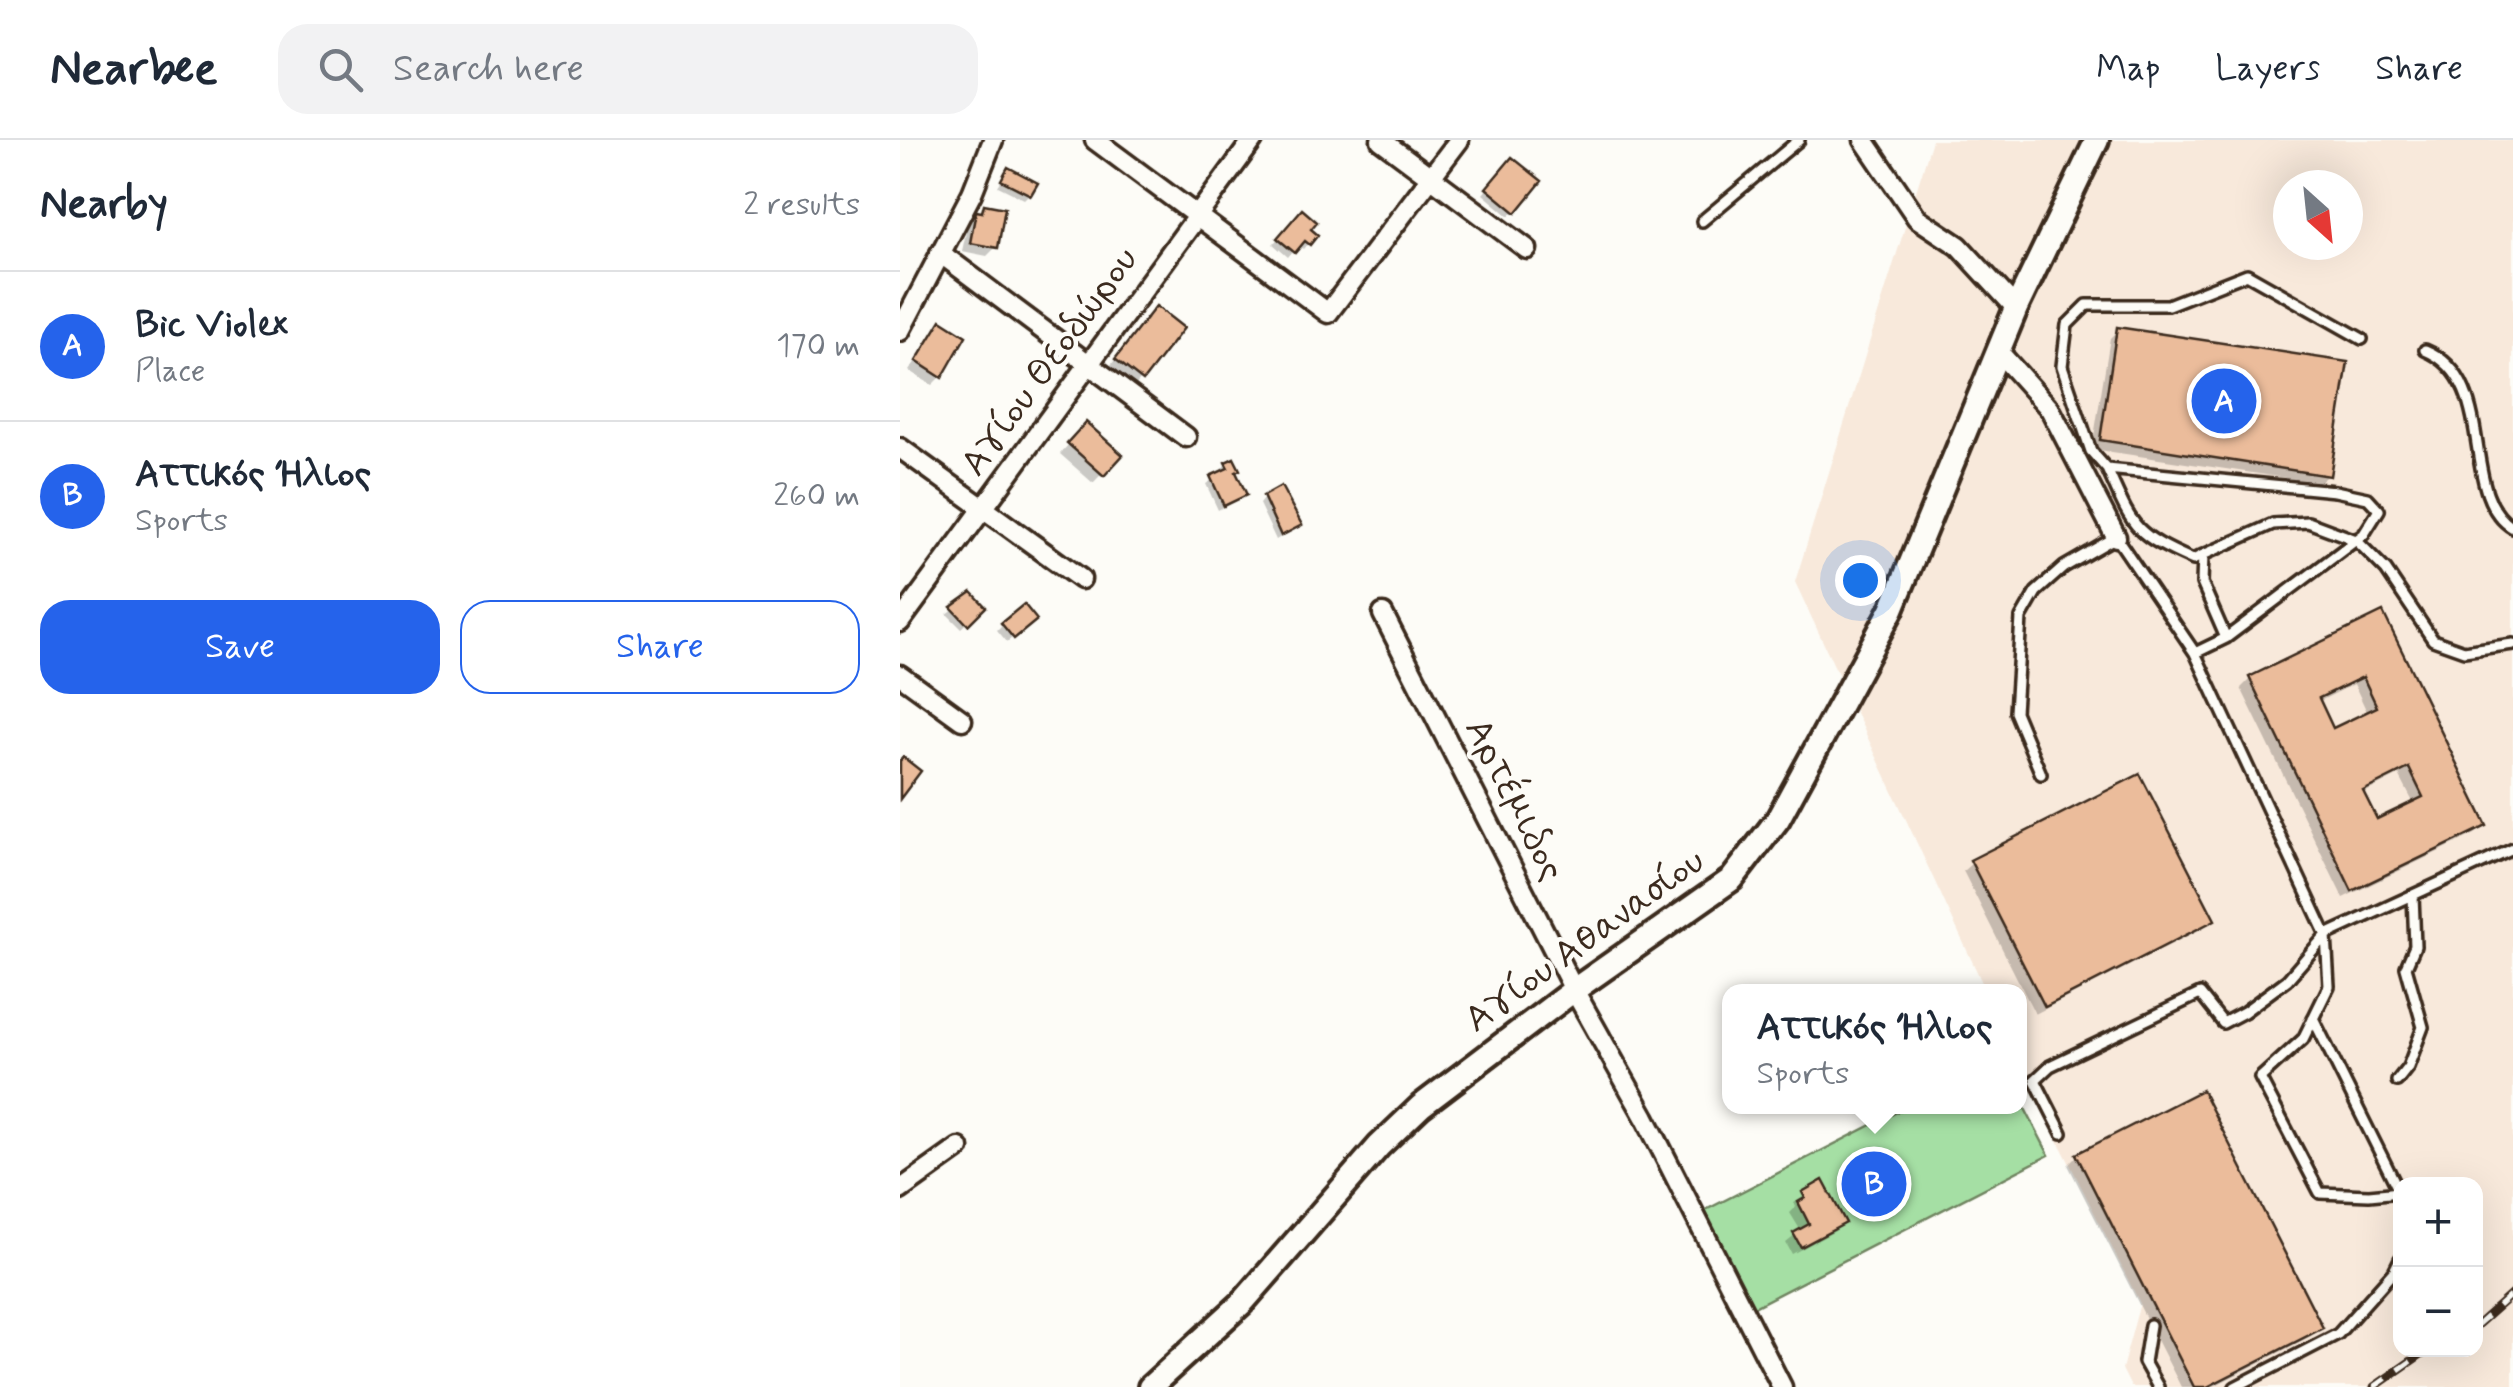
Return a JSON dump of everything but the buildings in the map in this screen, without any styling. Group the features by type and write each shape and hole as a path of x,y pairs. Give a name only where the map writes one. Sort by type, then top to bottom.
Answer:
{"street":[{"path":"900,331 972,193 993,140"},
{"path":"1095,140 1328,313 1459,140"},
{"name":"Αγίου Θεοδώρου","path":"900,622 1253,140"},
{"path":"1381,140 1527,248"},
{"path":"1864,140 1917,218 1967,253 2004,300 2016,308"},
{"name":"Αγίου Αθανασίου","path":"1150,1387 1242,1304 1379,1146 1421,1106 1574,990 1732,879 1778,819 1892,609 2016,308 2097,140"},
{"path":"940,253 1186,437"},
{"path":"1998,351 2050,408 2116,537"},
{"path":"900,448 1081,579"},
{"name":"Αρτέμιδος","path":"1383,614 1782,1387"},
{"path":"900,675 962,720"},
{"path":"900,1190 959,1148"}],"lane":[{"path":"1702,222 1799,140"},
{"path":"2362,339 2246,274 2168,305 2087,305 2068,324 2062,366 2091,451 2107,469 2132,524 2156,544 2192,560 2274,524 2308,522 2356,540 2386,570 2433,640 2464,651 2513,644"},
{"path":"2424,350 2442,358 2462,381 2481,456 2486,496 2501,521 2513,528"},
{"path":"2107,469 2335,491 2368,498 2379,510 2364,534 2226,638 2195,653"},
{"path":"2041,774 2015,712 2022,618 2036,592 2064,567 2116,537 2195,653 2326,935 2330,986 2303,1039 2260,1078 2320,1194 2393,1193"},
{"path":"2204,554 2202,583 2226,638"},
{"path":"2062,1133 2035,1080 2050,1066 2200,994 2223,1022 2244,1012 2287,980 2326,935 2513,849"},
{"path":"2397,1081 2408,1066 2422,1027 2406,968 2415,946 2413,895"},
{"path":"2314,1018 2393,1178"},
{"path":"2235,1387 2338,1334 2396,1267"},
{"path":"2150,1325 2144,1362 2158,1387"}],"shaded area":[{"path":"1932,140 2513,140 2513,1387 2131,1387 2122,1369 2140,1303 2027,1079 2027,984 1983,984 1795,582"}],"green space":[{"path":"2027,1112 2049,1155 1748,1310 1698,1214 1893,1114"}],"railway":[{"path":"2483,1320 2513,1293"},
{"path":"2374,1387 2417,1357"}],"place":[{"name":"Bic Violex","path":"2224,401"},
{"name":"Αττικός Ήλιος","path":"1874,1184"}]}
